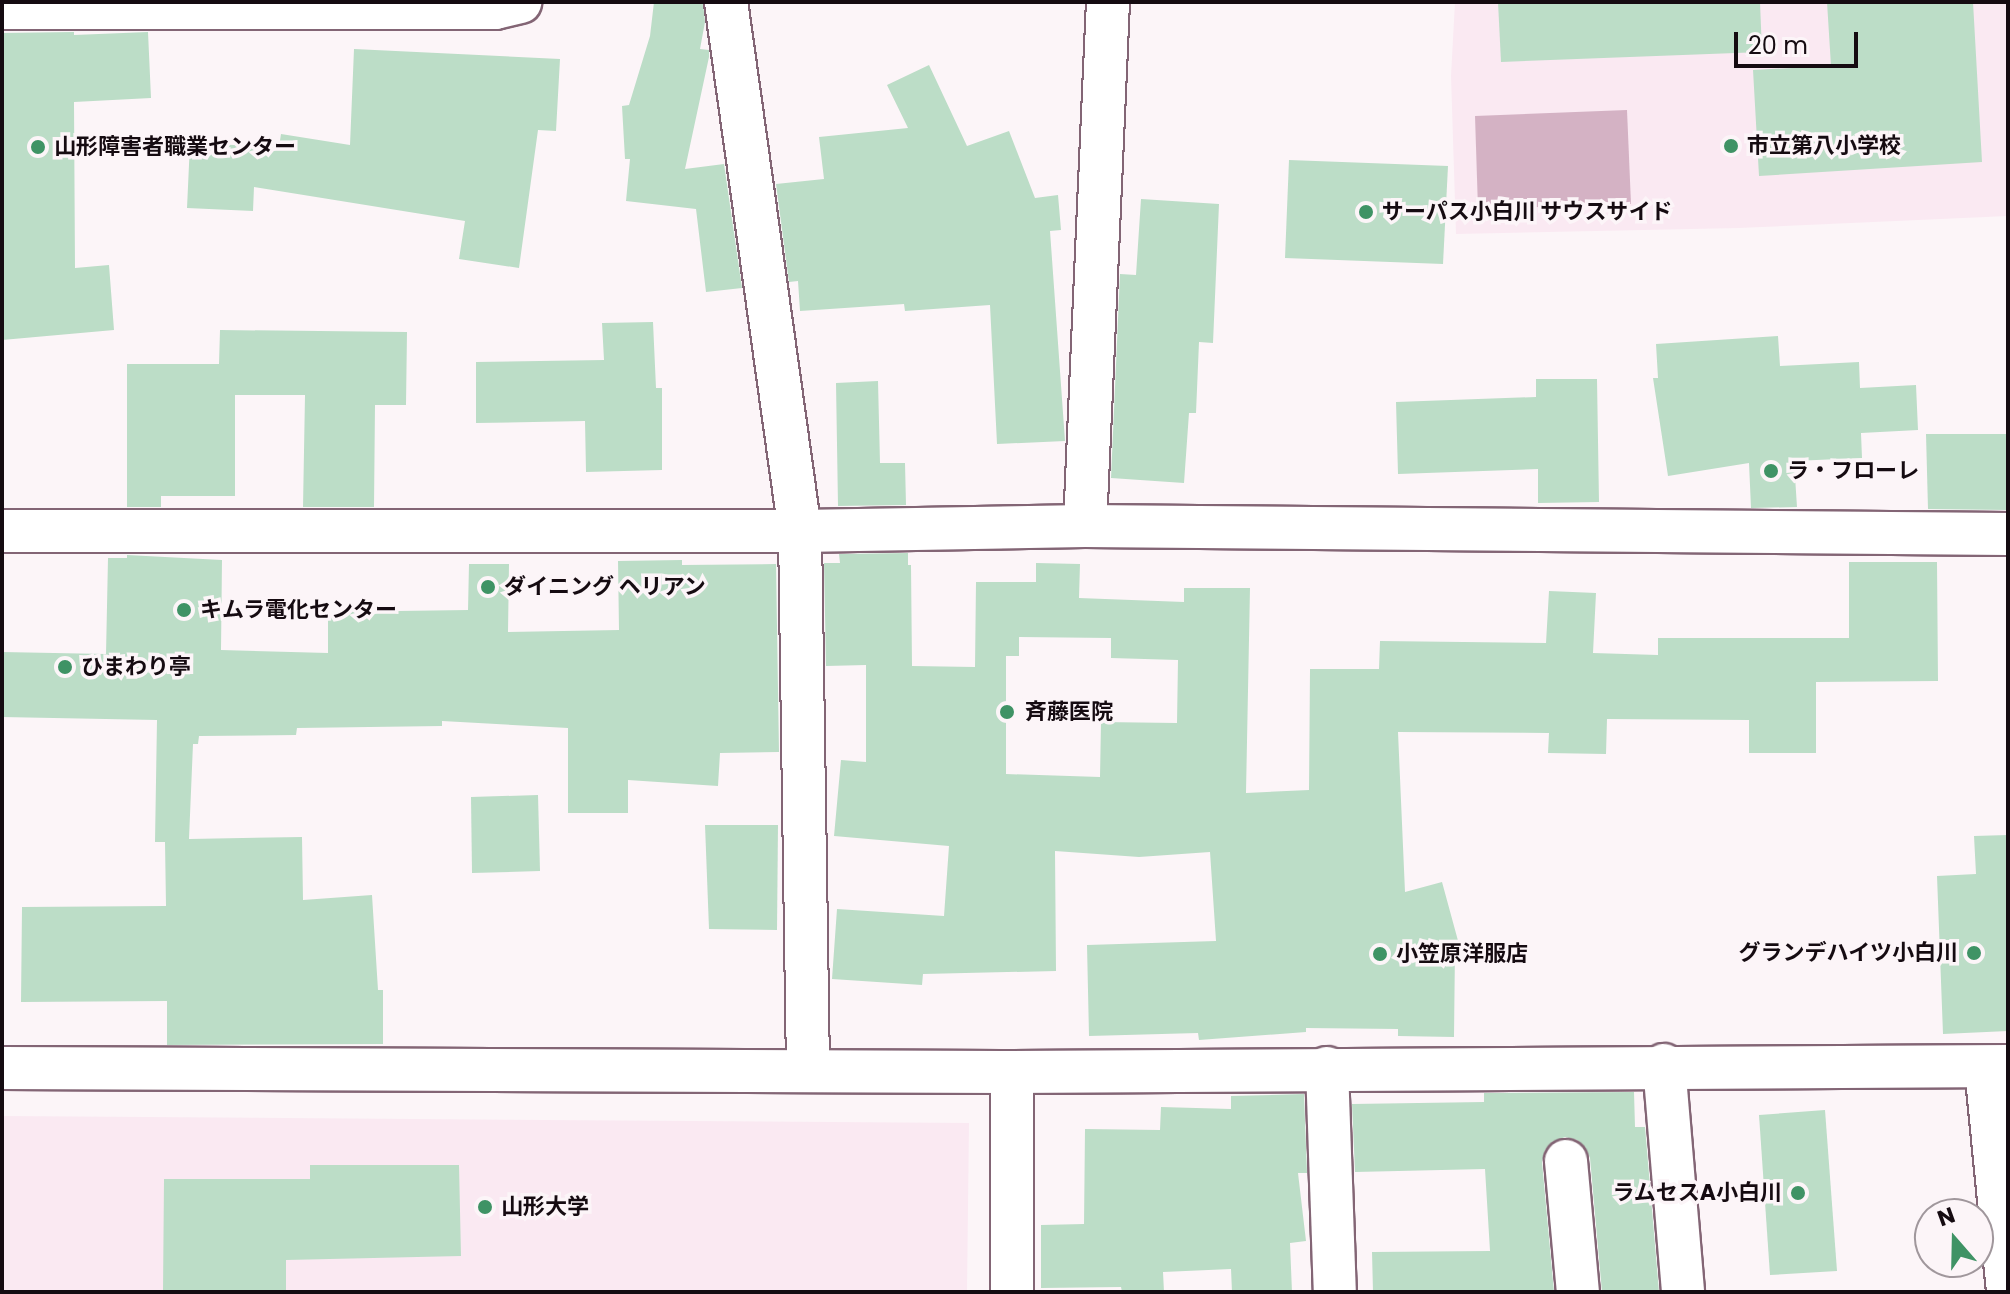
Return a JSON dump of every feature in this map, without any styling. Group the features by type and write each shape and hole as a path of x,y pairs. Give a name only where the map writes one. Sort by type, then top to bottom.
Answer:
{"street":[{"path":"2,8 135,4 495,8 520,2"},
{"path":"726,2 800,531 808,1071"},
{"path":"1085,526 1108,2"},
{"path":"2,531 800,531 1085,526 2008,534"},
{"path":"2,1068 1012,1072 1664,1065 1997,1067 2008,1290"},
{"path":"1664,1065 1683,1292"},
{"path":"1327,1068 1335,1292"},
{"path":"1012,1072 1012,1292"},
{"path":"1566,1161 1578,1292"}],"shaded area":[{"name":"市立第八小学校","path":"1455,2 2008,2 2008,216 1739,228 1456,234 1451,76"},
{"path":"1627,110 1631,204 1478,209 1475,116"},
{"name":"山形大学","path":"2,1116 969,1123 967,1292 2,1292"}],"building":[{"path":"654,2 703,2 705,22 700,49 709,50 709,57 685,169 724,164 742,288 706,292 696,209 626,201 630,159 625,159 622,106 629,105 650,36"},
{"path":"1498,2 1760,2 1762,52 1501,62"},
{"path":"1827,2 1973,2 1982,162 1759,176 1753,70 1831,66"},
{"path":"74,32 74,35 148,32 151,98 74,102 75,268 109,265 114,330 2,340 2,33"},
{"path":"354,49 560,59 556,131 538,130 519,268 459,259 465,221 254,187 253,211 187,208 190,143 279,147 281,134 350,145"},
{"path":"929,65 967,146 1009,131 1035,198 1058,195 1061,230 1050,231 1065,441 997,444 990,305 905,311 904,304 800,311 798,281 789,282 776,184 824,179 819,137 908,128 887,85"},
{"name":"サーパス小白川 サウスサイド","path":"1289,160 1448,166 1443,264 1285,258"},
{"path":"1141,199 1219,204 1213,343 1199,342 1196,413 1189,413 1184,483 1111,478 1120,274 1136,275"},
{"path":"653,322 656,388 662,388 662,470 586,472 585,421 476,423 476,362 604,360 602,323"},
{"path":"220,330 407,332 406,405 375,405 374,507 303,507 305,395 235,395 235,496 161,496 161,507 127,507 127,364 219,364"},
{"path":"1778,336 1780,366 1859,362 1860,388 1916,385 1918,430 1861,433 1862,458 1794,461 1797,507 1751,508 1749,463 1668,476 1653,378 1658,378 1656,344"},
{"path":"1536,379 1597,379 1599,502 1538,503 1538,469 1398,474 1396,402 1536,397"},
{"path":"878,381 880,463 905,463 906,505 838,506 836,383"},
{"path":"1926,434 2008,434 2008,510 1928,509"},
{"path":"908,553 908,565 911,565 912,666 975,667 976,582 1036,582 1036,563 1080,564 1079,598 1184,602 1184,588 1250,588 1246,793 1309,790 1310,669 1379,669 1380,641 1546,643 1549,591 1596,593 1593,653 1658,655 1658,638 1849,638 1849,562 1937,562 1938,681 1816,682 1816,753 1749,753 1749,720 1607,719 1606,754 1548,753 1549,733 1398,732 1405,892 1442,882 1460,948 1455,949 1454,1037 1398,1036 1398,1029 1306,1028 1306,1032 1199,1040 1198,1033 1089,1036 1087,945 1216,941 1210,852 1139,857 1055,851 1056,971 923,974 922,985 832,979 837,909 944,916 949,846 834,836 841,760 866,762 866,665 826,666 824,563 840,563 839,554","holes":["1019,637 1111,638 1111,658 1178,660 1177,723 1101,722 1100,777 1006,774 1006,656 1019,656"]},
{"path":"127,555 222,560 221,650 328,653 328,612 468,610 469,564 509,564 508,632 619,630 618,561 682,560 682,565 776,564 779,752 720,753 718,786 628,780 628,813 568,813 568,728 442,721 442,726 297,728 296,735 199,736 198,744 193,744 189,839 302,837 303,900 372,895 378,990 383,990 383,1044 167,1045 167,1001 21,1002 22,907 166,906 165,842 155,842 157,720 2,717 2,652 106,654 108,558 127,558"},
{"path":"538,795 540,871 472,873 471,797"},
{"path":"705,825 778,825 777,930 709,929"},
{"name":"グランデハイツ小白川","path":"2008,835 2008,1031 1943,1034 1937,876 1976,874 1974,836"},
{"path":"1634,1092 1635,1127 1645,1127 1659,1292 1602,1292 1590,1158 1577,1140 1565,1137 1552,1142 1545,1150 1542,1162 1554,1292 1373,1292 1372,1252 1490,1251 1485,1169 1355,1172 1352,1104 1484,1102 1484,1093"},
{"path":"1304,1094 1307,1173 1298,1173 1306,1241 1290,1243 1292,1292 1232,1292 1231,1269 1163,1272 1164,1292 1122,1292 1121,1287 1041,1288 1041,1225 1084,1224 1085,1129 1160,1130 1161,1107 1231,1109 1231,1096"},
{"name":"ラムセスA小白川","path":"1825,1110 1837,1271 1770,1275 1759,1115"},
{"path":"310,1165 459,1165 461,1256 286,1260 286,1292 163,1292 164,1179 310,1179"}],"place":[{"name":"市立第八小学校","path":"1731,146"},
{"name":"山形障害者職業センター","path":"38,147"},
{"name":"サーパス小白川 サウスサイド","path":"1366,212"},
{"name":"ラ・フローレ","path":"1771,471"},
{"name":"ダイニング ヘリアン","path":"488,587"},
{"name":"キムラ電化センター","path":"184,610"},
{"name":"ひまわり亭","path":"65,667"},
{"name":"斉藤医院","path":"1007,712"},
{"name":"グランデハイツ小白川","path":"1974,953"},
{"name":"小笠原洋服店","path":"1380,954"},
{"name":"ラムセスA小白川","path":"1798,1193"},
{"name":"山形大学","path":"485,1207"}]}
